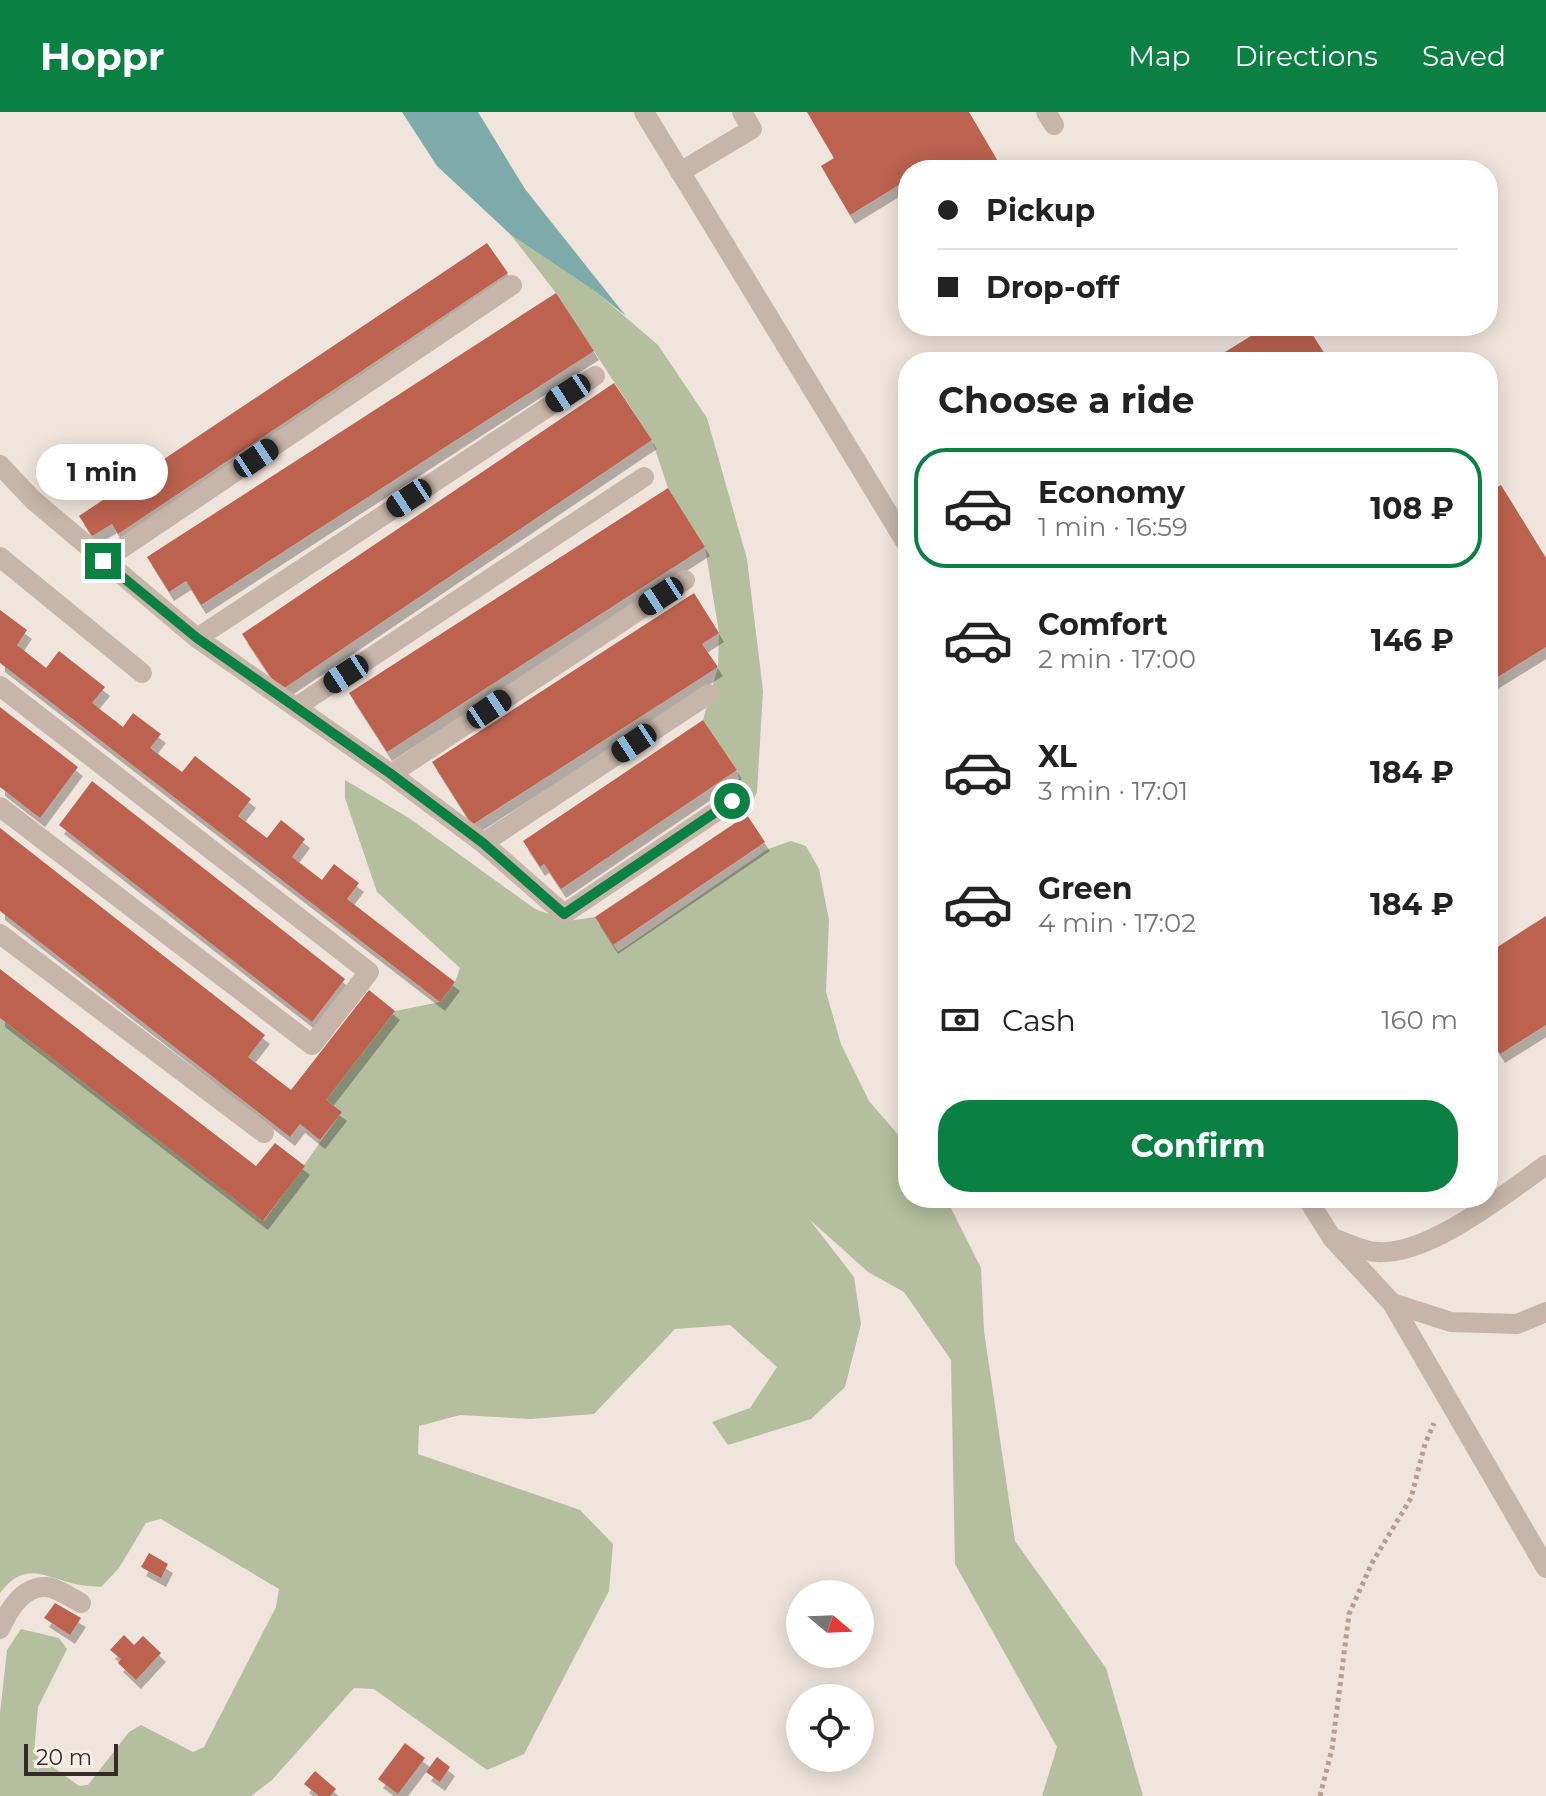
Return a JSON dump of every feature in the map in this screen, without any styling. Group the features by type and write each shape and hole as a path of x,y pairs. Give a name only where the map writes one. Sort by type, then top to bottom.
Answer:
{"street":[{"path":"644,112 898,530"},
{"path":"680,172 752,129 742,112"},
{"path":"103,561 512,285"},
{"path":"197,638 595,376"},
{"path":"0,465 33,500 197,638 391,774 483,843 564,914 732,801"},
{"path":"296,707 644,477"},
{"path":"0,557 142,673"},
{"path":"391,774 685,580"},
{"path":"0,686 369,972 312,1045 0,807"},
{"path":"483,843 709,694"},
{"path":"0,934 264,1133"},
{"path":"1498,1197 1546,1165"},
{"path":"1313,1208 1332,1238 1392,1303 1546,1568"},
{"path":"1332,1238 1375,1253 1400,1250 1449,1230 1482,1208"},
{"path":"1392,1303 1451,1322 1517,1324 1546,1312"},
{"path":"0,1629 13,1604 30,1591 45,1587 81,1603"}],"path":[{"path":"1320,1796 1332,1749 1349,1614 1372,1563 1411,1498 1425,1444 1436,1419 1454,1410"}],"green space":[{"path":"511,235 596,292 658,345 707,418 747,559 763,691 757,792 747,815 737,770 703,720 718,667 719,633 705,547 668,488 652,440 556,293"},
{"path":"345,780 409,818 535,909 568,921 595,917 618,952 768,849 791,841 806,846 819,869 829,920 826,992 841,1044 869,1101 898,1134 898,1208 951,1208 981,1268 984,1331 1015,1541 1106,1668 1143,1796 1042,1796 1057,1747 955,1564 951,1360 904,1292 868,1272 809,1219 854,1277 861,1324 845,1387 811,1419 728,1445 712,1422 750,1408 777,1367 730,1325 675,1329 594,1414 531,1419 460,1415 419,1426 418,1454 580,1510 613,1544 609,1591 524,1754 487,1770 374,1689 354,1688 272,1780 251,1796 0,1796 0,1713 7,1650 21,1629 59,1638 67,1649 38,1707 34,1753 79,1786 88,1785 129,1732 141,1725 193,1752 204,1747 276,1607 279,1589 161,1519 146,1523 119,1568 101,1587 26,1574 9,1583 0,1593 0,1018 264,1221 342,1112 326,1100 395,1011 440,1002 455,982 460,968 377,892 345,798"}],"water":[{"path":"402,112 478,112 525,189 626,316 511,235 437,166"}],"building":[{"path":"807,112 969,112 997,160 898,160 898,186 850,215 821,166 834,158"},
{"path":"487,243 508,273 118,534 112,524 92,536 79,516"},
{"path":"556,293 594,351 201,605 186,581 169,592 147,557"},
{"path":"1251,336 1313,336 1324,352 1225,352"},
{"path":"614,383 652,440 280,691 242,634"},
{"path":"1501,485 1546,558 1546,647 1498,677 1498,487"},
{"path":"668,488 705,547 387,752 349,693"},
{"path":"694,593 719,633 702,644 718,667 472,825 432,762"},
{"path":"0,610 27,630 17,645 46,668 59,651 105,687 92,703 123,727 133,713 161,734 150,748 182,772 195,756 251,799 238,816 267,838 281,820 305,839 292,857 322,880 334,864 359,883 347,899 455,982 440,1002 0,663"},
{"path":"0,707 78,767 40,818 0,787"},
{"path":"703,720 737,770 561,889 544,864 540,867 523,841"},
{"path":"92,781 345,979 312,1022 59,825"},
{"path":"747,815 765,842 613,945 595,917"},
{"path":"0,828 265,1035 248,1057 291,1090 369,990 395,1011 326,1100 342,1112 320,1140 300,1124 290,1137 0,911"},
{"path":"1546,916 1546,1025 1500,1054 1498,1051 1498,947"},
{"path":"0,969 256,1166 275,1143 305,1166 263,1221 0,1018"},
{"path":"149,1553 168,1564 161,1578 141,1567"},
{"path":"55,1603 81,1618 70,1635 44,1618"},
{"path":"124,1635 134,1645 143,1636 161,1653 136,1680 118,1663 121,1659 110,1650"},
{"path":"405,1743 425,1758 398,1794 378,1779"},
{"path":"437,1757 450,1767 440,1782 426,1772"},
{"path":"315,1771 336,1789 330,1796 319,1796 304,1784"}],"route":[{"path":"103,561 197,638 391,774 483,843 564,914 732,801"}]}
